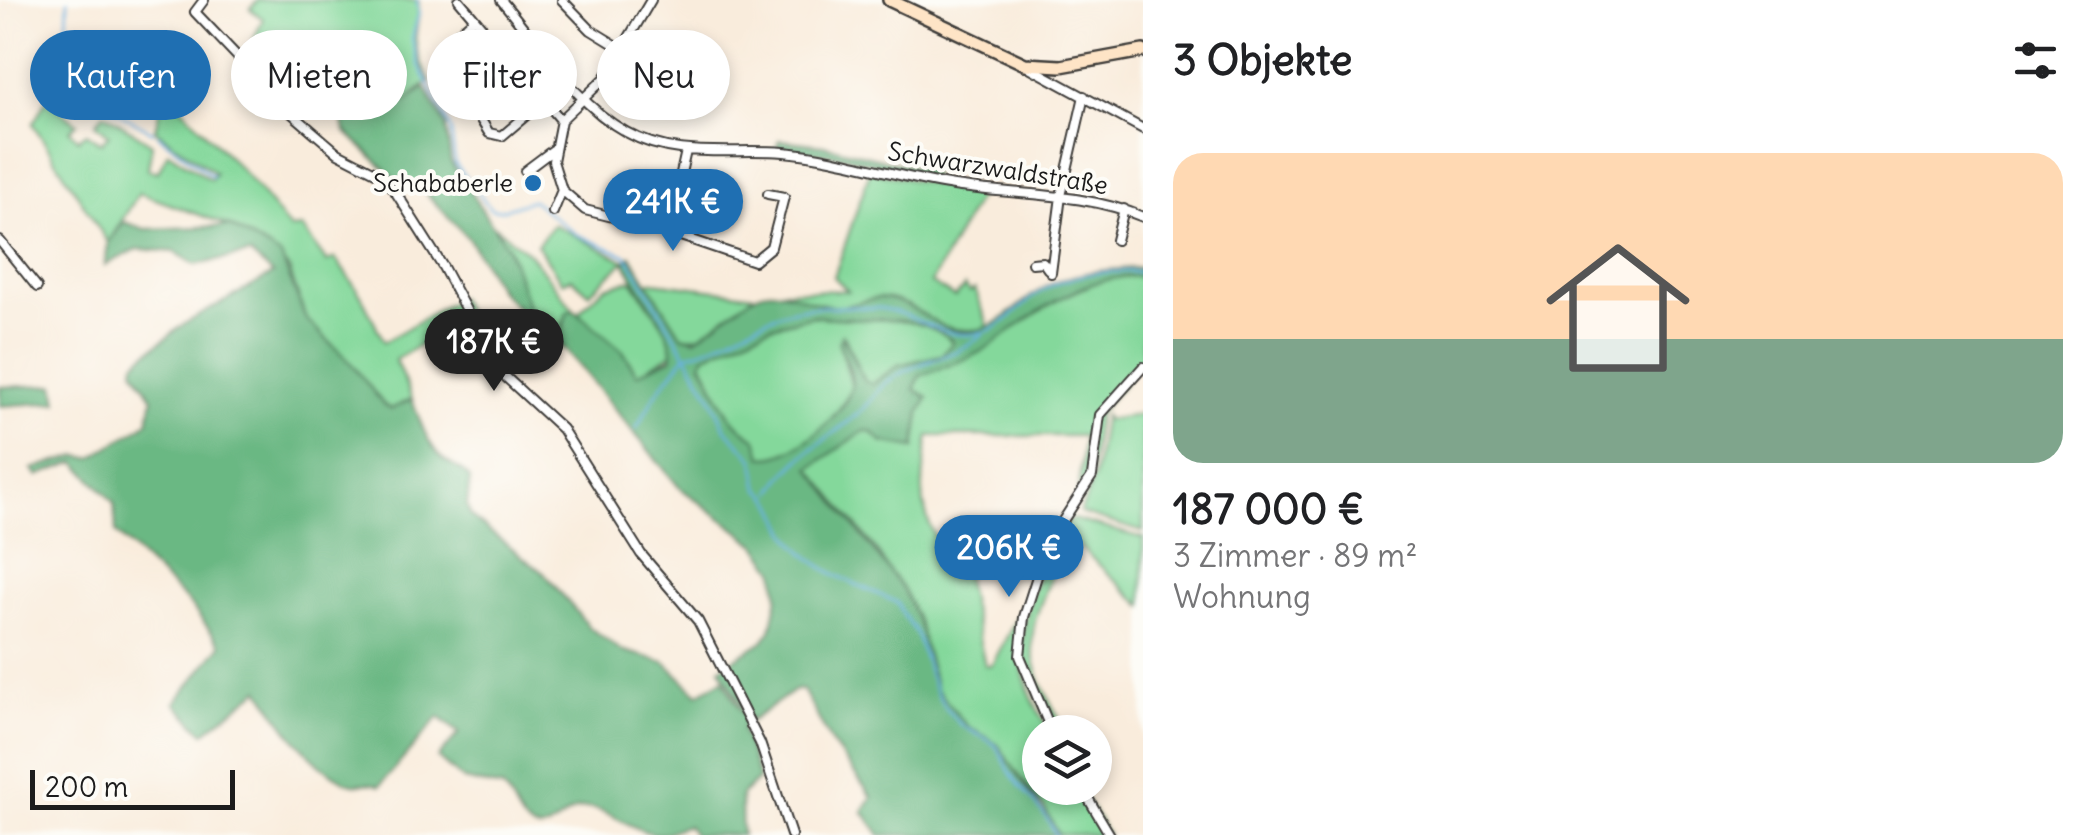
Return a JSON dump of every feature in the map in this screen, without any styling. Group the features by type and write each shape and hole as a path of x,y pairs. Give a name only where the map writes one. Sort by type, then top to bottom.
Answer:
{"main road":[{"path":"889,0 1025,64 1062,66 1143,51"}],"street":[{"path":"204,0 195,12 289,112 338,152 380,174 396,192 443,267 498,370 562,429 641,554 688,604 760,743 791,835"},
{"path":"459,0 483,30"},
{"name":"Schwarzwaldstraße","path":"501,0 585,99 629,134 686,151 820,156 950,185 1062,196 1143,217"},
{"path":"562,0 597,33"},
{"path":"633,30 651,0"},
{"path":"461,30 474,19"},
{"path":"1025,64 1143,128"},
{"path":"577,106 597,86"},
{"path":"1032,262 1043,262 1050,271 1084,96"},
{"path":"481,120 490,134 502,136 521,120"},
{"path":"553,212 562,190 553,150 561,120"},
{"path":"526,171 553,150"},
{"path":"676,195 686,151"},
{"path":"562,190 585,210 754,261 771,247 784,197 768,194"},
{"name":"Schwarzwaldstraße","path":"1116,240 1124,210"},
{"path":"0,241 36,288"},
{"path":"1044,715 1027,682 1020,642 1047,546 1092,476 1097,427 1107,406 1143,366"},
{"path":"1092,805 1110,835"}],"green space":[{"path":"258,0 418,0 416,46 427,84 407,100 407,30 258,30 263,19 250,9"},
{"path":"425,87 427,120 443,120 446,126 451,162 508,249 530,312 526,316 499,290 469,239 420,187 399,182 345,131 343,121 407,120 407,100"},
{"path":"35,120 73,120 77,123 70,130 78,139 87,133 101,143 109,135 96,123 115,120 152,144 148,169 158,172 168,152 211,180 215,173 155,130 157,120 194,120 290,229 302,228 327,262 335,258 361,295 384,342 458,298 468,316 395,360 412,399 391,409 384,405 350,362 306,319 289,269 268,248 230,226 139,193 108,243 33,124"},
{"path":"779,140 823,145 931,171 934,178 840,156 777,148"},
{"path":"870,171 980,194 931,283 955,297 965,286 970,292 975,289 989,328 946,327 908,305 828,305 783,290 848,291 834,277"},
{"path":"124,222 145,229 230,226 281,256 306,319 350,362 384,405 391,409 412,399 432,446 470,479 467,506 471,517 546,575 589,627 621,650 665,662 698,694 723,679 749,724 742,728 759,779 741,795 742,835 693,835 688,826 663,834 649,833 604,812 585,808 549,827 530,827 502,788 463,780 438,758 459,733 439,717 380,786 349,783 331,773 286,728 260,689 204,733 175,703 221,645 189,603 116,533 114,503 76,462 37,476 32,469 78,456 91,458 141,427 148,421 153,398 134,369 135,362 184,324 273,274 250,254 195,265 175,252 138,249 105,265 108,243"},
{"path":"553,224 625,261 589,293 572,278 562,282 537,245"},
{"path":"494,226 530,254 574,310 567,312 559,336 561,347 526,316 530,312 509,249"},
{"path":"631,256 681,335 695,339 751,297 766,291 785,292 831,306 874,298 892,300 963,332 992,325 1039,291 1063,280 1102,271 1143,268 1143,276 1098,282 1058,299 977,354 920,376 914,389 928,398 920,412 915,448 882,442 871,431 864,431 810,468 903,589 918,622 936,689 967,726 998,745 1022,780 1022,805 1039,805 1059,835 880,835 863,811 872,797 831,742 803,690 795,690 751,721 720,668 763,641 771,630 778,596 775,570 757,545 679,487 559,342 567,312 574,310 623,351 637,374 671,358 672,348 662,324 625,261","holes":["813,316 924,325 953,342 942,355 899,365 872,384 863,379 842,335 839,343 852,382 847,399 814,434 773,456 762,456 757,439 737,424 702,363 704,356 771,326"]},
{"path":"1143,276 1143,361 1098,414 1090,474 1078,491 1084,436 929,436 924,464 926,515 937,541 973,539 981,571 965,576 985,665 992,665 1026,600 1020,654 1026,683 1040,715 1022,715 1022,779 990,739 967,726 936,689 918,622 877,551 810,468 864,431 871,431 882,442 915,448 920,412 928,397 914,389 920,376 982,351 1035,310 1101,280"},
{"path":"632,280 671,337 674,352 637,375 623,351 578,313 605,287"},
{"path":"646,281 755,295 721,325 691,337 681,335"},
{"path":"813,316 924,325 953,342 942,355 899,365 872,384 863,379 845,337 839,343 852,385 839,409 802,444 774,457 762,457 757,439 730,415 702,362 707,354 771,326"},
{"path":"55,385 58,402 0,406 0,387"},
{"path":"1104,414 1105,420 1143,414 1143,532 1080,513 1094,478"},
{"path":"1073,519 1143,538 1143,606 1068,536 1044,594 1033,635 1038,675 1057,715 1046,715 1027,671 1024,636 1037,578 1063,528"},
{"path":"1089,805 1108,835 1059,835 1044,807"}],"waterway":[{"path":"68,0 65,75 83,93 153,132"},
{"path":"417,0 419,13 412,39 418,63 451,130 455,163 491,209 502,210 532,200 576,234 627,256 711,396 725,428 754,459 759,488 770,499 792,539 828,570 898,603 915,631 941,701 960,724 997,748 1056,835"},
{"path":"158,135 212,176"},
{"path":"688,354 773,316 818,307 890,310 943,331 971,335 992,329 1040,292 1064,281 1103,272 1143,272"},
{"path":"772,493 791,468 862,410 888,381 961,349 984,333"},
{"path":"636,429 685,356"}],"place":[{"name":"Schababerle","path":"533,183"}]}
